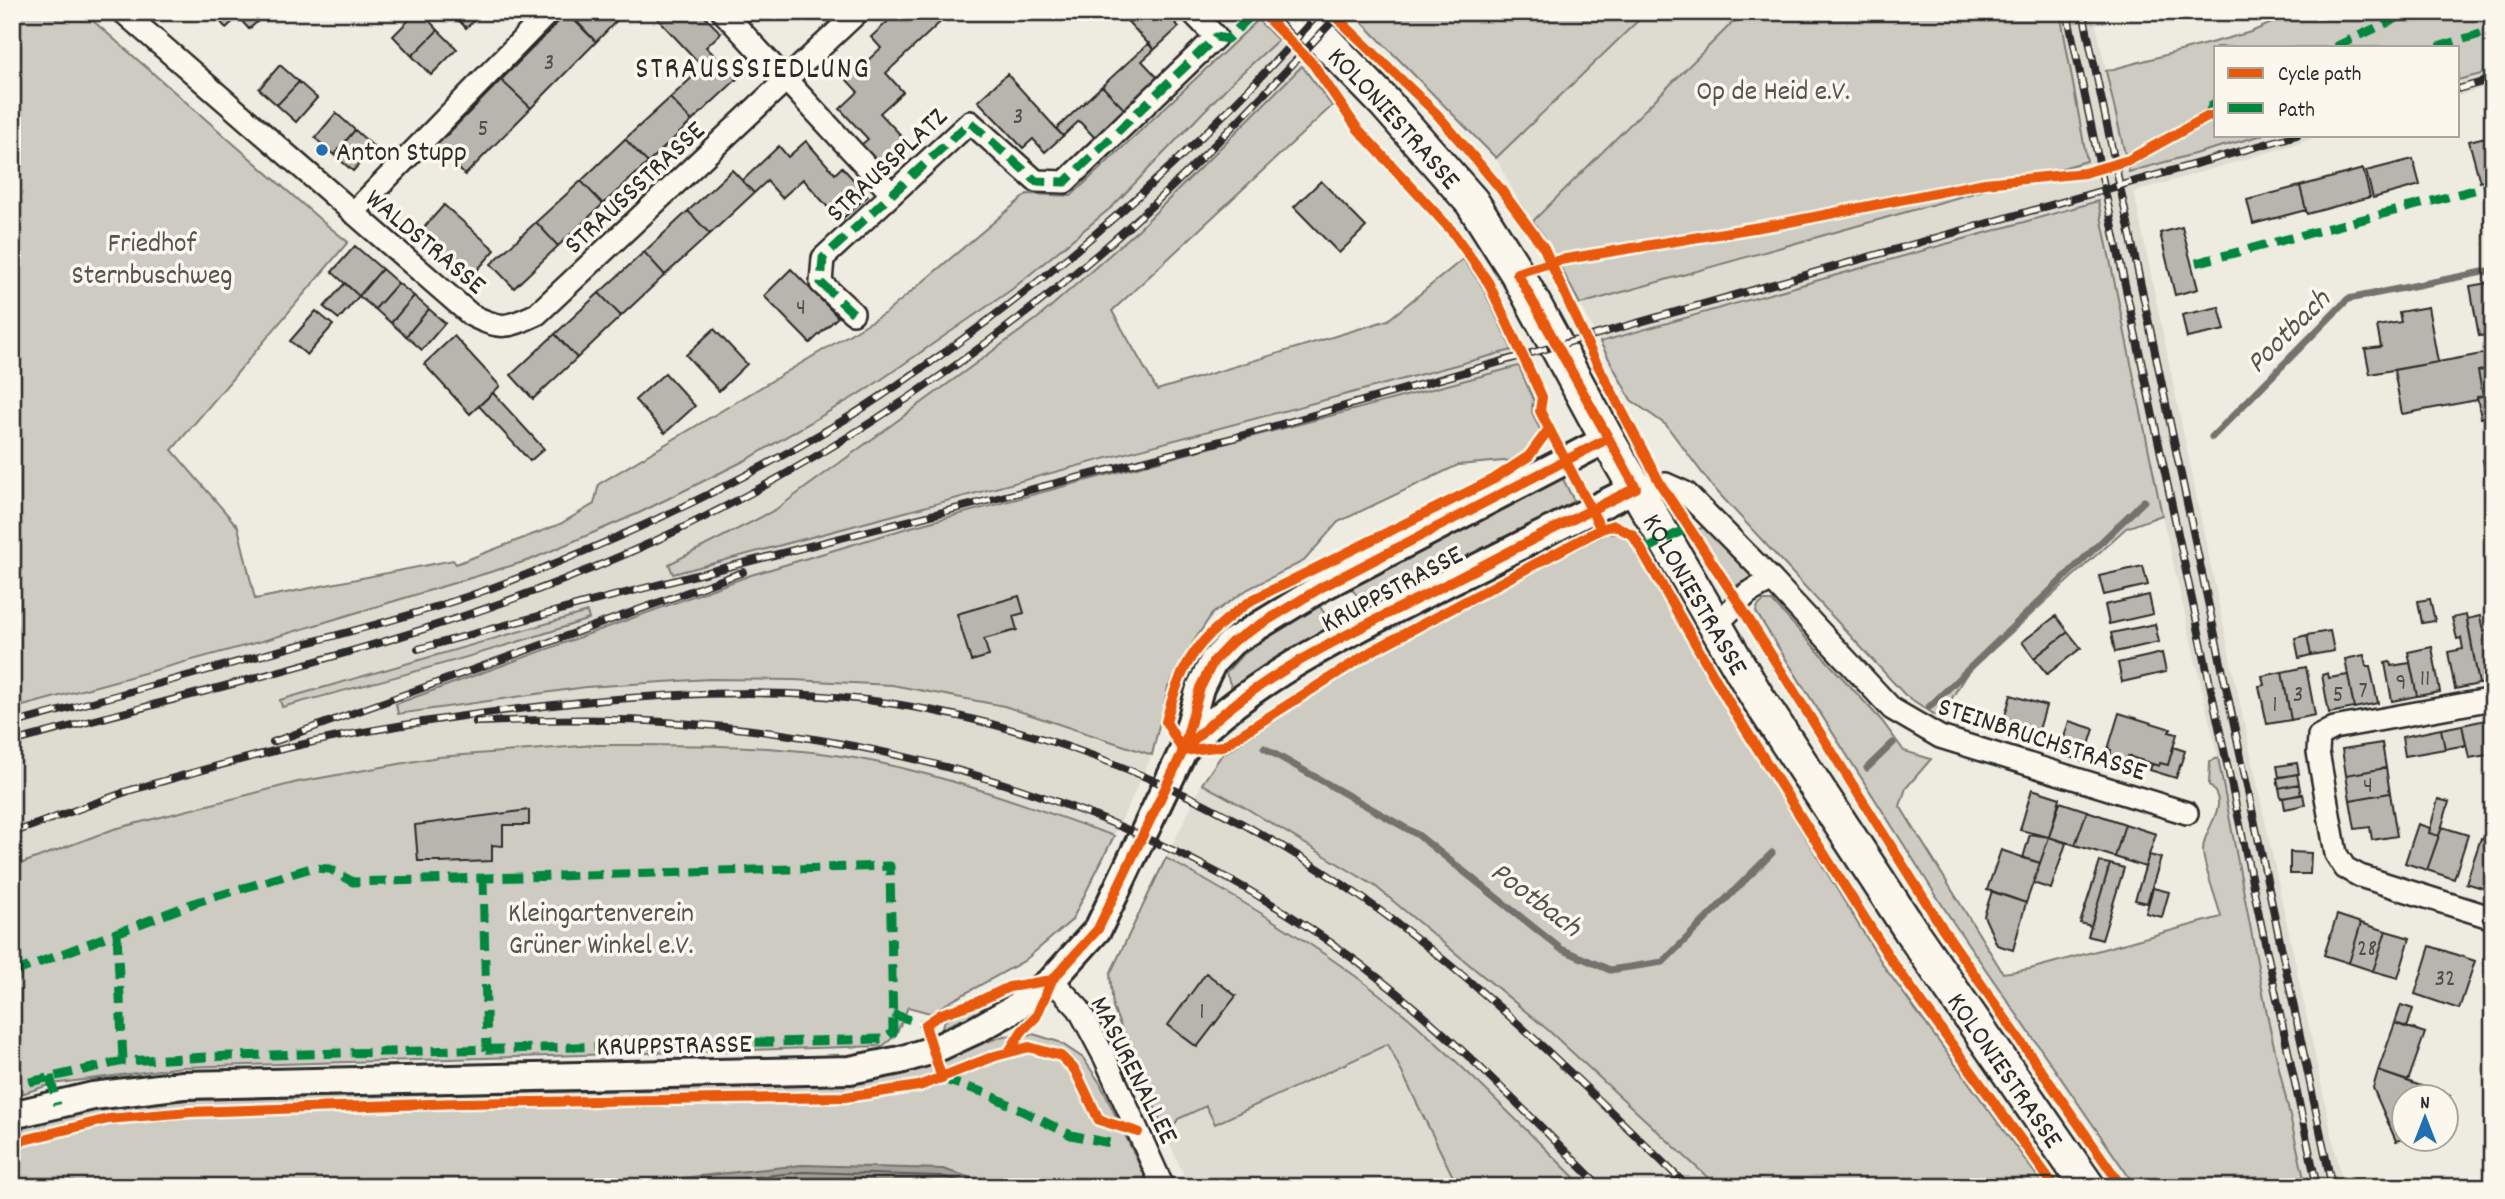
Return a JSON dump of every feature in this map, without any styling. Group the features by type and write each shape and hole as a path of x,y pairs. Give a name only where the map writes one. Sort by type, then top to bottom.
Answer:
{"main road":[{"name":"KOLONIESTRASSE","path":"1297,12 1385,103 1472,202 1517,273 1607,439 1756,695 1908,925 2088,1187"}],"street":[{"name":"WALDSTRASSE","path":"123,12 147,20 353,213 471,315 493,326 514,325"},
{"path":"353,213 549,12"},
{"path":"723,12 891,194"},
{"name":"STRAUSSSTRASSE","path":"514,325 537,314 858,12"},
{"name":"STRAUSSPLATZ","path":"853,313 821,284 823,258 970,122 1036,181 1065,182 1216,37 1192,12"},
{"name":"KRUPPSTRASSE","path":"12,1115 93,1096 183,1085 850,1070 933,1050 1012,1010 1052,981 1098,929 1183,751 1199,688 1213,662 1232,642 1322,587 1607,439"},
{"name":"STEINBRUCHSTRASSE","path":"1636,488 1666,484 1686,493 1772,580 1892,709 1940,737 2187,813"},
{"name":"KRUPPSTRASSE","path":"1183,751 1206,726 1283,671 1363,626 1636,488"},
{"path":"1715,626 1748,593 1772,580"},
{"path":"2493,699 2334,728 2319,736 2318,752 2336,854 2345,868 2360,876 2493,918"},
{"name":"MASURENALLEE","path":"1052,981 1079,1009 1105,1058 1163,1187"}],"shaded area":[{"path":"1647,12 1743,12 1533,221 1522,208 1496,158"},
{"path":"2060,12 2093,12 2129,172 2259,136 2323,136 2134,192 2343,1187 2306,1187 2269,1024 2218,758 2162,515 2098,202 1600,342 1580,304 2087,161"},
{"path":"1278,40 1302,66 1139,229 1039,318 775,510 670,564 673,574 1512,350 1519,366 911,527 751,575 396,704 399,714 586,687 709,679 892,685 1004,706 1152,755 1114,836 987,791 880,763 802,751 712,745 594,745 438,757 298,782 114,829 12,867 12,709 266,640 530,560 639,513 748,459 869,388 1011,290 1113,206 1233,81"},
{"path":"2493,71 2493,85 2460,95 2460,80"},
{"path":"1202,784 1375,886 1548,1030 1718,1187 1584,1187 1410,1019 1311,944 1242,900 1166,858"},
{"path":"1388,1044 1458,1187 1189,1187 1167,1137 1178,1119 1206,1106 1215,1123"}],"green space":[{"name":"Friedhof Sternbuschweg","path":"12,12 83,12 348,242 172,450 238,527 255,599 453,560 456,564 560,524 594,504 599,484 887,312 1027,194 1071,196 1258,20 1278,40 1233,81 1113,206 1011,290 869,388 748,459 639,513 530,560 266,640 12,709"},
{"name":"Op de Heid e.V.","path":"1352,12 1647,12 1496,158"},
{"path":"1743,12 2060,12 2087,161 1580,304 1544,236 1533,221"},
{"path":"2297,12 2493,12 2493,71 2460,79 2460,46 2214,46 2214,136 2259,136 2129,172 2106,71 2251,32"},
{"path":"1302,66 1332,106 1112,311 1157,390 1388,320 1463,259 1482,286 1512,350 673,574 669,564 775,510 1038,318 1139,229"},
{"path":"2098,201 2162,515 2126,528 1967,673 1940,718 1905,695 1712,486 1666,425 1631,400 1600,342"},
{"path":"1519,366 1533,399 1532,412 1545,440 1542,446 1515,460 1458,465 1338,522 1304,561 1248,589 1212,614 1168,687 1152,755 1004,706 892,685 709,679 586,687 398,714 396,704 751,575 911,527"},
{"path":"1562,477 1575,503 1385,602 1364,599 1349,586"},
{"path":"1704,527 1754,579 1746,580 1732,588 1698,533 1699,529"},
{"path":"1618,533 1627,537 1634,547 1698,661 1885,968 2045,1187 1718,1187 1548,1030 1375,886 1202,784 1221,756 1373,655 1606,534"},
{"path":"1764,601 1772,601 1882,721 1904,751 1931,759 1906,788 1900,806 2003,973 2030,969 2221,917 2203,852 2218,801 2216,793 2209,785 2210,761 2218,758 2269,1024 2306,1187 2136,1187 1953,922 1756,612"},
{"path":"1318,604 1337,625 1276,660 1239,688 1232,689 1226,673 1241,656"},
{"path":"587,612 589,619 551,631 436,666 282,707 280,700"},
{"name":"Kleingartenverein Grüner Winkel e.V.","path":"594,745 737,746 845,756 969,786 1114,836 1072,920 1024,961 930,1013 908,1007 896,1035 883,1046 182,1067 52,1084 12,1097 12,867 114,829 298,782 438,757"},
{"path":"1166,858 1293,933 1353,974 1411,1020 1499,1102 1584,1187 1458,1187 1388,1044 1215,1124 1206,1106 1178,1119 1167,1137 1113,1008 1110,974"},
{"path":"1014,989 978,1013 942,1028 949,1017 975,1009"},
{"path":"1033,1034 1059,1042 1083,1058 1100,1083 1150,1187 12,1187 12,1130 107,1108 188,1100 837,1085 913,1071 1004,1036"}],"water":[{"path":"802,1165 943,1169 1000,1187 597,1187"}],"building":[{"path":"212,12 251,12 258,21 249,29 238,17 226,28"},
{"path":"417,12 421,12 438,30 412,56 393,36"},
{"path":"451,12 484,12 466,28"},
{"path":"568,12 625,12 596,42"},
{"path":"651,12 700,12 721,33 706,47 715,56 703,67"},
{"path":"898,12 951,12 886,73 903,92 880,113 909,144 883,168 861,145 868,139 840,109 858,92 847,80 881,48 871,37"},
{"path":"1119,12 1165,12 1179,27 1154,50"},
{"path":"567,13 596,42 531,108 501,80"},
{"path":"438,30 457,49 431,75 412,56"},
{"path":"1149,43 1154,50 1142,61 1159,79 1126,111 1102,86"},
{"path":"715,56 737,79 692,121 670,98"},
{"path":"280,65 299,82 277,105 259,89"},
{"path":"1007,74 1063,136 1045,152 1033,139 1023,148 978,101"},
{"path":"501,80 531,108 465,175 436,146"},
{"path":"299,82 317,98 296,122 277,105"},
{"path":"1102,86 1126,111 1096,139 1079,121 1063,136 1056,129"},
{"path":"670,98 692,121 648,163 625,139"},
{"path":"336,113 355,130 334,155 315,138"},
{"path":"355,130 374,147 353,171 334,155"},
{"path":"2490,136 2493,145 2493,178 2480,182 2469,141"},
{"path":"625,139 648,163 603,204 581,181"},
{"path":"806,141 835,174 842,167 868,196 840,221 803,179 782,198 767,181 754,193 742,181 779,146 788,157"},
{"path":"2413,159 2420,185 2373,198 2366,171"},
{"path":"2363,169 2370,197 2307,214 2300,186"},
{"path":"732,170 754,193 710,234 688,211"},
{"path":"581,181 603,204 558,246 536,222"},
{"path":"1321,181 1366,227 1339,253 1294,207"},
{"path":"2300,186 2306,210 2253,224 2247,200"},
{"path":"444,205 495,250 471,277 420,232"},
{"path":"688,211 710,234 665,275 644,252"},
{"path":"536,222 558,246 514,288 491,264"},
{"path":"2182,227 2198,289 2175,295 2160,233"},
{"path":"355,246 382,269 359,296 332,272"},
{"path":"644,252 665,275 621,316 599,293"},
{"path":"382,269 398,283 375,309 359,296"},
{"path":"791,269 838,317 810,343 764,296"},
{"path":"2493,282 2493,334 2479,336 2470,286"},
{"path":"345,283 359,296 339,319 324,307"},
{"path":"398,283 414,296 391,323 375,309"},
{"path":"599,293 621,316 577,358 555,334"},
{"path":"414,296 429,309 406,336 391,323"},
{"path":"2219,307 2225,330 2187,338 2182,315"},
{"path":"2428,307 2438,362 2370,374 2365,349 2381,347 2377,326 2401,322 2399,312"},
{"path":"429,309 445,323 422,350 406,336"},
{"path":"316,311 333,325 307,355 290,341"},
{"path":"714,329 747,364 719,391 686,355"},
{"path":"555,334 577,358 533,399 511,375"},
{"path":"454,336 500,386 470,414 424,364"},
{"path":"2493,352 2493,368 2478,371 2483,396 2477,397 2477,400 2402,414 2394,370"},
{"path":"2493,368 2493,416 2481,418 2477,397 2483,396 2478,371"},
{"path":"665,373 695,406 665,433 635,400"},
{"path":"493,393 544,449 530,461 479,406"},
{"path":"2493,459 2493,487 2488,488 2483,460"},
{"path":"2143,566 2148,585 2104,595 2099,576"},
{"path":"2149,595 2153,614 2109,624 2105,605"},
{"path":"1019,596 1024,613 1013,616 1017,630 984,639 989,656 971,661 957,614"},
{"path":"2430,599 2435,621 2422,623 2418,601"},
{"path":"2466,615 2479,684 2455,689 2448,652 2463,649 2461,638 2457,639 2452,618"},
{"path":"2056,616 2068,632 2034,658 2022,642"},
{"path":"2480,616 2483,631 2490,629 2493,682 2479,684 2467,619"},
{"path":"2155,624 2159,642 2115,652 2111,633"},
{"path":"2330,631 2334,651 2311,655 2307,635"},
{"path":"2068,632 2081,648 2047,674 2034,658"},
{"path":"2307,635 2311,655 2299,658 2295,638"},
{"path":"2432,647 2440,692 2417,696 2408,652"},
{"path":"2162,653 2166,672 2122,682 2118,663"},
{"path":"2364,655 2366,666 2370,666 2378,703 2354,708 2345,659"},
{"path":"2390,662 2391,666 2410,663 2417,696 2392,701 2385,663"},
{"path":"2306,667 2315,715 2291,720 2282,672"},
{"path":"2282,672 2291,720 2267,724 2259,686 2264,685 2262,676"},
{"path":"2328,673 2329,678 2348,675 2354,708 2329,713 2322,675"},
{"path":"2011,695 2046,706 2036,740 2001,729"},
{"path":"2119,713 2171,729 2169,732 2177,734 2168,765 2160,763 2159,766 2128,756 2126,763 2110,757 2111,750 2108,749"},
{"path":"2493,719 2493,754 2486,720"},
{"path":"2486,720 2493,754 2469,758 2462,725"},
{"path":"2069,721 2094,729 2084,761 2059,754"},
{"path":"2462,725 2466,745 2445,749 2441,729"},
{"path":"2441,729 2445,749 2405,756 2402,737"},
{"path":"2382,743 2386,768 2346,775 2342,749"},
{"path":"2173,747 2185,751 2176,778 2150,770 2152,764 2168,765"},
{"path":"2297,763 2299,774 2279,777 2277,766"},
{"path":"2386,768 2390,793 2350,800 2346,775"},
{"path":"2297,774 2299,784 2279,788 2277,778"},
{"path":"2299,784 2301,795 2281,798 2279,788"},
{"path":"2032,789 2060,798 2049,837 2020,830"},
{"path":"2390,793 2397,836 2372,840 2370,827 2355,829 2350,800"},
{"path":"2303,794 2305,805 2285,809 2283,798"},
{"path":"2438,799 2449,802 2439,836 2429,833"},
{"path":"2060,802 2087,811 2075,845 2049,837"},
{"path":"529,810 529,825 503,825 503,846 492,845 492,861 418,861 415,825"},
{"path":"2087,811 2125,824 2115,857 2075,845"},
{"path":"2125,824 2156,834 2145,867 2115,857"},
{"path":"2418,824 2430,828 2429,833 2439,836 2427,870 2405,863"},
{"path":"2442,827 2468,835 2454,879 2427,870"},
{"path":"2487,830 2493,832 2493,880 2489,890 2466,883 2481,838 2484,839"},
{"path":"2030,834 2049,837 2040,863 2023,858"},
{"path":"2049,837 2066,843 2051,889 2033,883"},
{"path":"2001,850 2040,863 2026,903 1987,890"},
{"path":"2290,852 2311,853 2310,874 2290,874"},
{"path":"2149,855 2161,858 2147,903 2135,900"},
{"path":"2100,862 2110,864 2091,926 2080,923"},
{"path":"2110,864 2124,868 2102,940 2088,936"},
{"path":"2153,888 2169,892 2162,917 2146,913"},
{"path":"1992,891 2026,903 2013,950 1997,945 1984,916"},
{"path":"2337,915 2361,923 2349,963 2324,955"},
{"path":"2361,923 2386,931 2373,971 2349,963"},
{"path":"2386,931 2410,938 2398,978 2373,971"},
{"path":"2430,946 2475,961 2459,1009 2415,994"},
{"path":"1206,973 1236,996 1197,1047 1168,1025"},
{"path":"2401,1005 2413,1009 2407,1028 2395,1023"},
{"path":"2395,1023 2425,1033 2408,1081 2378,1071"},
{"path":"2378,1071 2415,1084 2390,1084 2390,1127 2373,1088"}],"waterway":[{"name":"Pootbach","path":"2212,437 2348,299 2493,270"},
{"name":"Pootbach","path":"1929,707 2144,501"},
{"name":"Pootbach","path":"1867,768 1893,743"},
{"name":"Pootbach","path":"1264,748 1418,835 1561,949 1610,970 1663,962 1772,853"}],"railway":[{"path":"12,724 378,624 463,598 599,545 679,509 757,469 834,426 892,389 1048,274 1143,192 1189,148 1278,59 1320,12"},
{"path":"12,742 246,681 478,611 628,553 753,492 814,457 933,381 990,340 1099,253 1193,166 1341,12"},
{"path":"2067,12 2317,1187"},
{"path":"2083,12 2332,1187"},
{"path":"2460,88 2493,79"},
{"path":"418,649 590,602 1233,438 2293,136"},
{"path":"273,742 743,572"},
{"path":"124,792 328,739 403,725 554,705 630,698 743,693 857,699 955,715 1071,748 1128,770 1184,794 1291,851 1389,917 1479,989 1688,1187"},
{"path":"476,722 584,719 648,721 743,729 837,743 930,763 1022,790 1111,823 1197,862 1280,909 1359,963 1453,1042 1601,1187"},
{"path":"12,833 134,789"}],"marked path":[{"path":"853,313 821,283 823,258 970,122 1036,181 1065,182 1216,37 1227,39 1255,12"},
{"path":"2337,46 2410,12"},
{"path":"2441,46 2493,30"},
{"path":"2207,117 2214,104"},
{"path":"2196,263 2493,185"},
{"path":"2486,453 2493,451"},
{"path":"1643,551 1689,527 1691,530"},
{"path":"12,973 197,902 311,868 330,869 353,882 890,866 893,1032 885,1039 123,1061 12,1086"},
{"path":"483,877 487,1051"},
{"path":"117,933 123,1061"},
{"path":"893,1014 925,1025"},
{"path":"50,1076 57,1105"},
{"path":"942,1079 986,1093 1071,1135 1110,1143"}],"cycle path":[{"path":"1261,12 1313,64 1357,128 1452,231 1488,282 1542,397 1540,411 1601,529 1614,525 1633,535 1734,711 1891,960 2055,1187"},
{"path":"1331,12 1436,113 1499,187 1544,248 1592,354 1661,485 1738,602 1943,929 2122,1187"},
{"path":"1183,751 1239,701 1302,659 1636,488 1517,273 1560,260 1784,223 1985,183 2084,173 2129,160 2214,115"},
{"path":"1183,751 1166,722 1172,700 1186,665 1219,625 1252,600 1494,479 1529,456 1549,429"},
{"path":"1009,1052 1022,1031 1036,1017 1052,980 1098,929 1183,751 1200,688 1213,662 1232,642 1322,587 1607,439"},
{"path":"1183,751 1223,746 1372,651 1601,529"},
{"path":"942,1079 925,1025 941,1014 977,1002 1009,987 1052,980"},
{"path":"12,1143 108,1119 189,1112 460,1103 845,1097 919,1086 995,1056 1029,1047 1061,1056 1075,1070 1099,1120 1138,1132"}],"place":[{"name":"Anton Stupp","path":"322,150"}],"district":[{"name":"STRAUSSSIEDLUNG","path":"753,67"}]}
